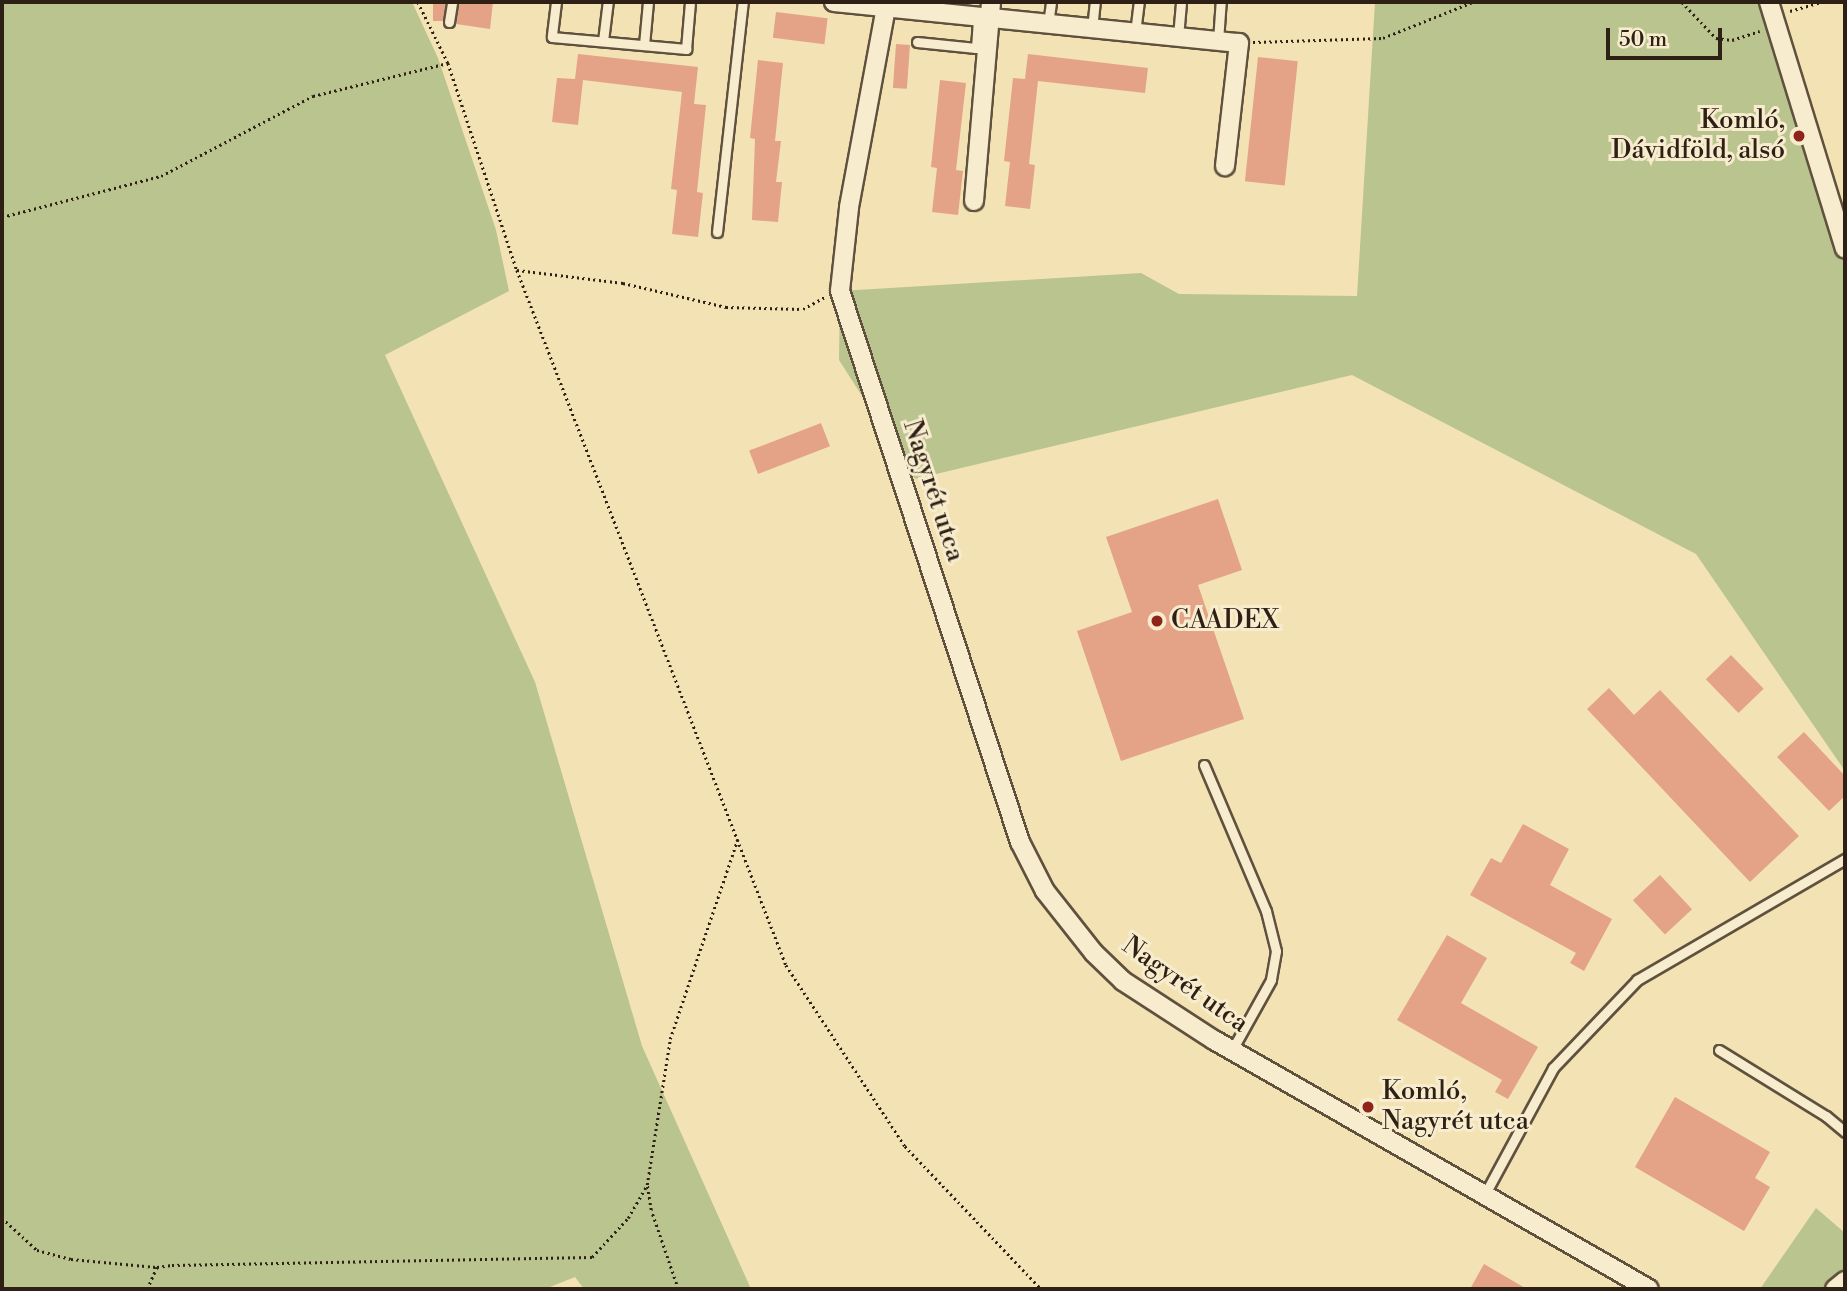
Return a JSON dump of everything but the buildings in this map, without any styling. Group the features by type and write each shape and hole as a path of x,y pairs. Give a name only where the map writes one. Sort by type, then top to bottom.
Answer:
{"street":[{"path":"834,2 986,13 1048,25 1239,43 1225,166"},
{"path":"840,291 849,208 886,5"},
{"path":"974,201 986,13"},
{"path":"1773,14 1845,249"},
{"name":"Nagyrét utca","path":"840,291 1020,842 1045,891 1094,953 1123,981 1232,1051 1649,1289"},
{"path":"1835,1289 1845,1281"}],"lane":[{"path":"449,22 452,2"},
{"path":"556,2 552,37 686,49 690,2"},
{"path":"603,41 608,2"},
{"path":"644,45 648,2"},
{"path":"717,232 743,2"},
{"path":"1048,25 1051,2"},
{"path":"1092,29 1095,2"},
{"path":"1135,33 1139,2"},
{"path":"1178,37 1181,2"},
{"path":"1218,41 1221,2"},
{"path":"917,42 976,48 986,13"},
{"path":"1204,765 1266,911 1276,951 1271,980 1232,1051"},
{"path":"1485,1194 1553,1068 1637,980 1845,859"},
{"path":"1719,1050 1826,1115 1845,1132"}],"path":[{"path":"418,2 447,63 517,270 786,965 905,1146 1041,1289"},
{"path":"1239,43 1383,38 1473,2"},
{"path":"1682,2 1716,38 1732,40 1773,14 1822,2"},
{"path":"2,217 161,176 313,96 447,63"},
{"path":"517,270 623,284 726,307 803,309 840,291"},
{"path":"678,1289 651,1210 647,1185 670,1039 738,836"},
{"path":"2,1218 37,1250 71,1259 157,1267 592,1257 628,1218 647,1185"},
{"path":"147,1289 157,1267"}],"green space":[{"path":"2,2 412,2 438,58 496,230 509,291 385,355 535,682 642,1046 751,1289 584,1289 575,1277 545,1289 2,1289"},
{"path":"1375,2 1769,2 1845,249 1845,771 1696,554 1352,375 915,479 839,360 840,291 1141,273 1179,294 1357,296"},
{"path":"1816,1208 1845,1233 1845,1281 1835,1289 1760,1289"}],"place":[{"name":"Komló, Dávidföld, alsó","path":"1799,136"},
{"name":"CAADEX","path":"1157,621"},
{"name":"Komló, Nagyrét utca","path":"1368,1107"}]}
